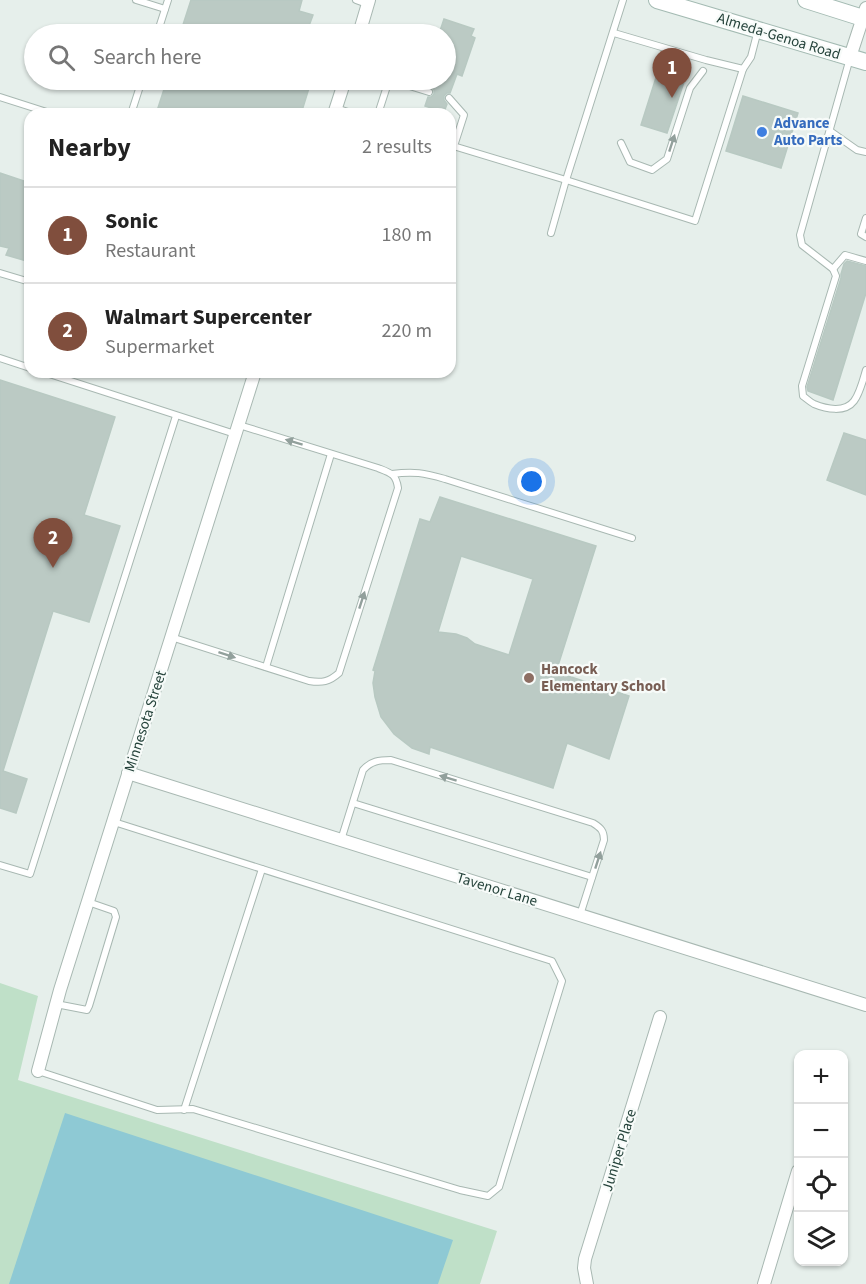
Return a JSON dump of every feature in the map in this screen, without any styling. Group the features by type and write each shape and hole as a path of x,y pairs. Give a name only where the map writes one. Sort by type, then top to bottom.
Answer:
{"main road":[{"name":"Almeda-Genoa Road","path":"657,0 858,60"},
{"path":"806,0 865,15"}],"street":[{"path":"361,24 364,1"},
{"path":"858,60 865,15"},
{"path":"336,108 342,90"},
{"name":"Minnesota Street","path":"39,1071 56,1004 253,378"},
{"name":"Tavenor Lane","path":"128,773 866,1005"},
{"name":"Juniper Place","path":"587,1284 585,1259 660,1017"},
{"path":"764,1284 794,1184"}],"lane":[{"path":"136,0 165,9"},
{"path":"160,24 168,0"},
{"path":"551,233 624,0"},
{"path":"456,147 695,221 743,69 751,57 759,30"},
{"path":"614,33 743,69"},
{"path":"858,60 830,131 800,235 802,245 833,269 836,276 802,386 803,396 813,404 842,409 854,403 866,370"},
{"path":"621,143 630,162 652,170 667,159 690,88 703,70"},
{"path":"133,108 139,90"},
{"path":"380,108 386,90"},
{"path":"422,90 429,92"},
{"path":"0,97 34,108"},
{"path":"449,98 464,115 456,136"},
{"path":"830,131 857,150 866,152"},
{"path":"866,218 861,234 866,237"},
{"path":"833,269 845,255 866,261"},
{"path":"0,273 24,280"},
{"path":"0,358 24,366"},
{"path":"61,378 176,416 331,454 378,468 392,474 397,479 398,488 339,673 332,679 321,682 309,681 171,637"},
{"path":"0,865 30,874 176,416"},
{"path":"266,667 331,454"},
{"path":"392,474 422,472 632,538"},
{"path":"341,840 363,770 368,764 382,760 402,763 593,823 601,828 604,840 580,915"},
{"path":"353,803 592,877"},
{"path":"39,1071 157,1110 193,1109 460,1190 488,1196 499,1187 562,981 552,961 113,822"},
{"path":"184,1110 262,869"},
{"path":"56,1004 87,1011 93,994 116,917 114,911 88,902"}],"green space":[{"path":"0,983 38,996 18,1080 497,1231 480,1284 0,1284"}],"water":[{"path":"65,1113 453,1240 438,1284 9,1284"}],"building":[{"path":"191,0 302,0 299,11 313,15 310,24 183,24"},
{"path":"444,19 474,29 471,36 475,38 462,76 457,74 456,77 456,24 442,24"},
{"path":"660,65 687,73 667,133 641,125"},
{"path":"164,90 308,90 303,108 158,108"},
{"path":"434,90 451,90 444,96 447,104 446,108 425,106 428,97 434,94"},
{"name":"Advance Auto Parts","path":"743,96 798,113 781,168 726,151"},
{"path":"0,173 24,181 24,260 6,255 9,248 0,246"},
{"path":"847,261 866,266 866,293 833,400 808,391 807,387 844,264"},
{"path":"0,380 115,417 84,515 120,526 89,622 53,611 3,771 27,779 16,813 0,808"},
{"path":"844,433 866,440 866,495 827,480"},
{"path":"440,497 596,546 556,672 629,696 609,759 567,743 553,788 430,747 429,754 412,748 394,734 381,717 375,697 373,683 375,671 373,670 420,519 430,522","holes":["461,556 533,579 509,655 475,644 456,634 438,632"]}],"place":[{"name":"Sonic","path":"672,98"},
{"name":"Advance Auto Parts","path":"762,132"},
{"name":"Walmart Supercenter","path":"53,568"},
{"name":"Hancock Elementary School","path":"529,678"}]}
